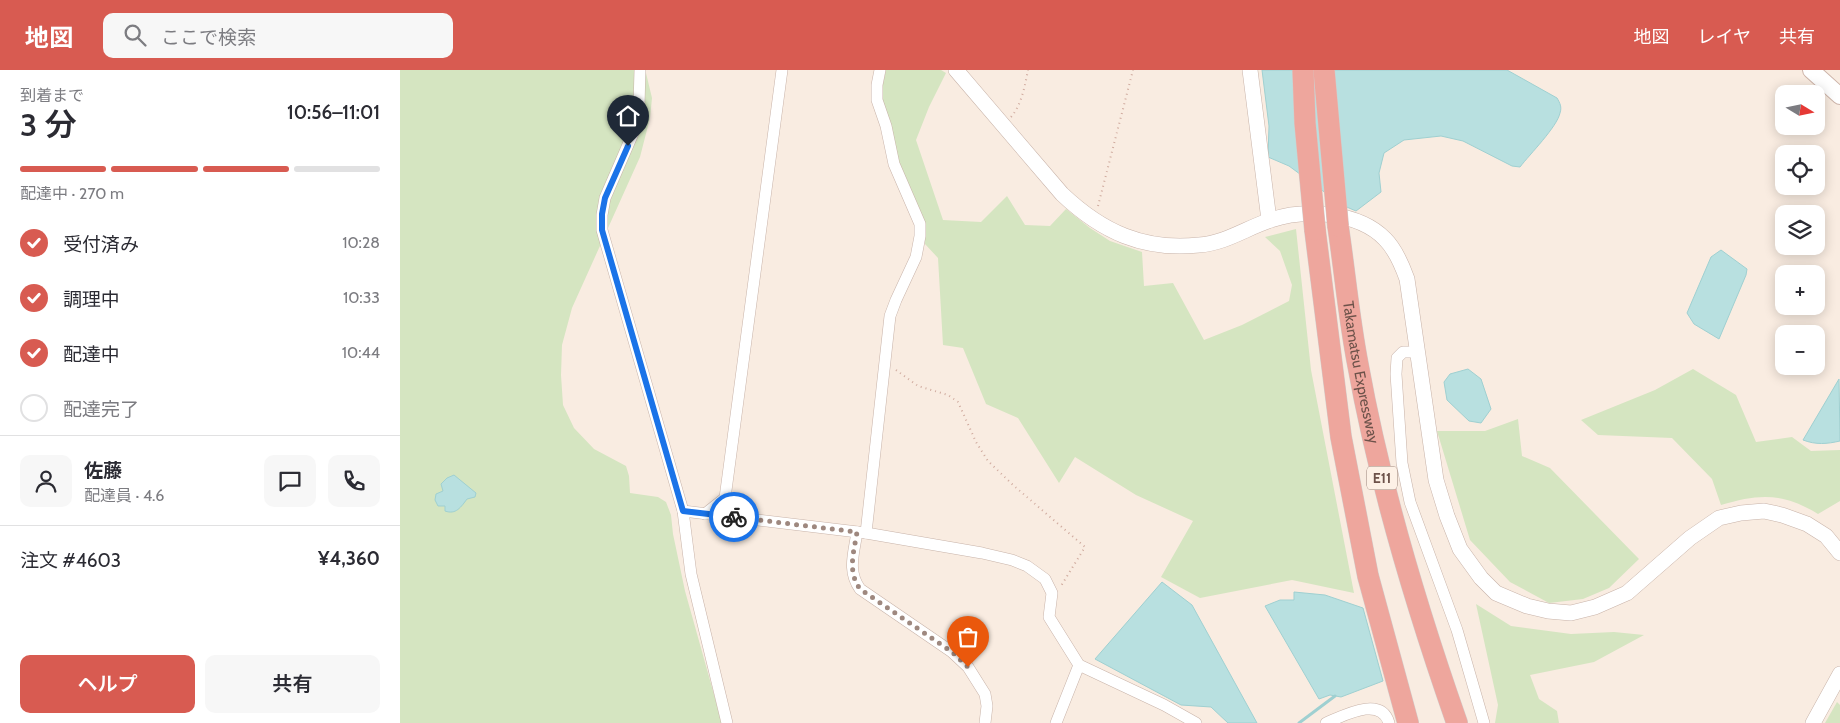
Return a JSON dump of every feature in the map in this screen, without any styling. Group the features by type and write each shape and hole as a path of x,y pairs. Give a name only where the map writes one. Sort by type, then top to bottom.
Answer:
{"highway":[{"name":"Takamatsu Expressway","path":"1303,70 1305,123 1314,230 1341,437 1368,576 1408,723"},
{"name":"Takamatsu Expressway","path":"1324,70 1338,226 1358,364 1382,480 1408,577 1456,723"}],"main road":[{"path":"1812,70 1840,96"}],"street":[{"path":"640,70 639,105 634,131 605,198 602,230 683,511 691,574 727,723"},
{"path":"706,514 725,498 782,70"},
{"path":"880,70 877,100 886,126 894,164 920,224 920,236 916,257 890,316 861,533 852,567 854,580 860,589 952,652 968,667 985,694 987,706 985,723"},
{"path":"956,70 1062,194 1079,211 1124,237 1148,244 1201,245 1222,241 1269,220 1289,214 1317,213 1365,224 1385,239 1399,259 1408,279 1436,480 1447,516 1460,548 1481,578 1496,593 1528,606 1548,611 1571,612 1595,607 1627,593 1690,538 1719,518 1741,513 1764,511 1807,524 1826,536 1840,552"},
{"path":"1250,70 1269,220"},
{"path":"1417,352 1402,352 1397,358 1396,374 1402,464 1410,502 1457,630 1484,723"},
{"path":"683,511 861,533 982,553 1012,560 1027,566 1046,579 1052,593 1049,618 1079,665 1164,705 1196,723"},
{"path":"1056,723 1079,665"},
{"path":"1813,723 1840,674"},
{"path":"1326,723 1357,710 1373,709 1382,713 1389,723"}],"path":[{"path":"1004,126 1015,112 1028,70"},
{"path":"1091,219 1097,209 1133,70"},
{"path":"884,357 899,374 918,386 948,395 958,402 976,442 988,461 1085,547 1062,585 1052,593"}],"green space":[{"path":"400,70 644,70 646,73 652,98 650,118 640,157 572,308 562,345 563,405 574,428 594,449 626,466 629,476 630,493 658,497 666,502 671,515 685,591 722,723 400,723"},
{"path":"886,70 941,70 946,73 929,107 916,140 943,220 981,222 1007,196 1025,225 1050,226 1066,209 1110,241 1142,252 1144,286 1173,283 1204,340 1242,325 1289,301 1292,285 1280,251 1265,237 1296,229 1311,370 1354,593 1292,580 1200,598 1161,577 1193,521 1136,495 1075,457 1059,483 1018,418 986,404 963,348 943,345 938,258 925,244 923,221 899,163 880,97"},
{"path":"1693,369 1736,395 1756,442 1792,437 1811,451 1840,450 1840,501 1818,514 1794,502 1771,497 1748,498 1721,505 1712,479 1672,438 1598,435 1581,420 1655,390"},
{"path":"1518,419 1522,456 1550,468 1639,559 1609,588 1583,599 1549,603 1510,582 1470,540 1437,431 1485,431"},
{"path":"1476,604 1511,626 1571,634 1614,632 1644,635 1594,662 1530,675 1539,699 1557,711 1559,723 1495,723 1498,705"},
{"path":"1837,702 1840,705 1840,723 1825,723"}],"water":[{"path":"1262,70 1507,70 1557,98 1561,111 1549,133 1520,167 1512,166 1463,141 1441,136 1404,140 1384,153 1379,173 1381,192 1356,211 1342,205 1289,166 1268,157 1269,126"},
{"path":"1721,250 1747,269 1719,339 1694,324 1687,313 1711,257"},
{"path":"1468,369 1481,379 1491,409 1481,423 1469,421 1447,400 1444,382 1450,374"},
{"path":"1839,379 1840,441 1812,443 1803,440"},
{"path":"454,475 476,493 475,497 467,499 458,510 449,512 445,511 445,506 438,506 435,500 436,494 443,491 441,484 447,478"},
{"path":"1162,582 1192,605 1257,723 1228,723 1211,707 1181,705 1095,659"},
{"path":"1294,592 1325,595 1363,608 1383,681 1341,697 1330,695 1319,699 1265,606 1280,600 1294,600"}],"waterway":[{"path":"1299,723 1335,696"}],"way so far":[{"path":"734,517 857,532 852,572 854,580 860,589 952,652 968,667"}],"route":[{"path":"628,146 605,198 602,230 683,511 734,517"}]}
